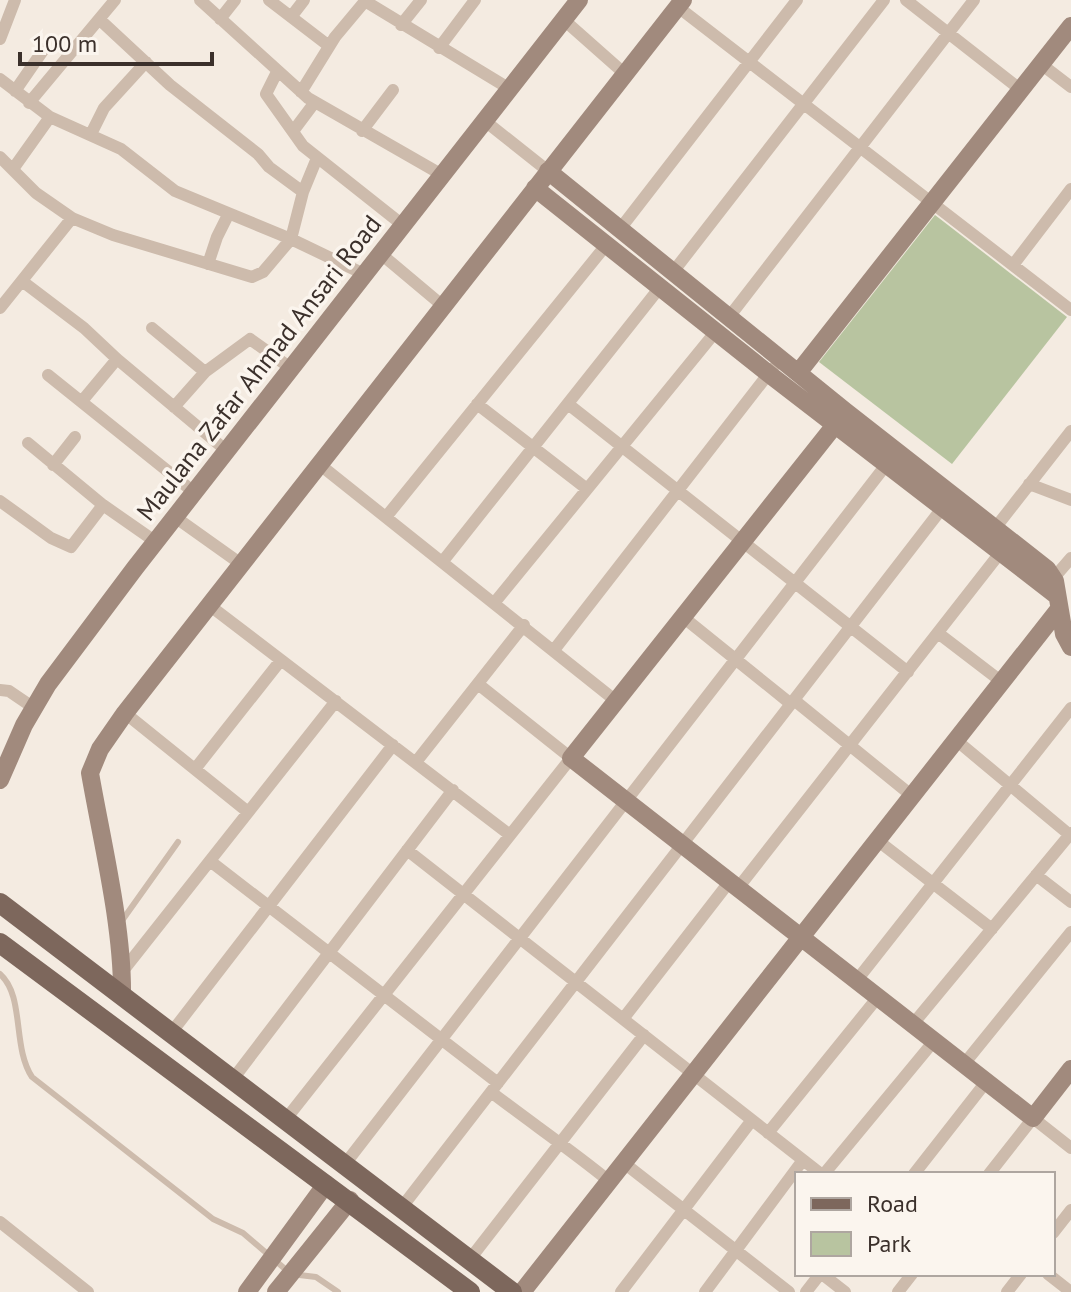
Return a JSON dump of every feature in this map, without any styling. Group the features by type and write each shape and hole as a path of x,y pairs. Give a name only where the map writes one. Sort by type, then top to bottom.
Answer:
{"main road":[{"path":"0,904 512,1292"},
{"path":"0,943 470,1292"}],"street":[{"path":"0,39 15,0"},
{"path":"29,103 115,0"},
{"path":"200,0 301,92 362,131 444,176"},
{"path":"220,19 235,0"},
{"path":"269,0 329,46"},
{"path":"291,17 304,0"},
{"path":"301,92 329,46 365,0 401,25 510,89"},
{"path":"401,25 421,0"},
{"path":"439,48 475,0"},
{"name":"Maulana Zafar Ahmad Ansari Road","path":"0,780 48,684 579,0"},
{"path":"620,229 797,0"},
{"path":"443,561 884,0"},
{"path":"906,0 1021,90"},
{"path":"495,602 723,323 974,0"},
{"path":"122,996 116,929 90,773 100,749 680,3 749,62 1070,307"},
{"path":"99,19 170,85 258,154 273,171 303,192"},
{"path":"564,20 625,74"},
{"path":"798,373 1071,26"},
{"path":"15,91 44,49"},
{"path":"91,134 104,108 146,62"},
{"path":"1041,64 1071,87"},
{"path":"277,72 266,94 303,146 404,226"},
{"path":"1,81 50,117 121,149 175,191 291,239 366,275"},
{"path":"362,131 393,90"},
{"path":"294,130 315,102"},
{"path":"13,169 50,117"},
{"path":"485,121 620,229 667,279"},
{"path":"0,157 36,193 72,218 113,235 252,277 258,275 291,239 303,192 317,158"},
{"path":"535,188 607,244 667,279 774,366 835,425 1056,594"},
{"path":"1013,265 1071,189"},
{"path":"208,264 228,215"},
{"path":"0,308 72,218"},
{"path":"386,517 607,244"},
{"path":"381,254 443,306"},
{"path":"22,281 84,328 228,452"},
{"path":"152,328 205,372"},
{"path":"174,407 205,372 250,339 292,369"},
{"path":"82,401 117,359"},
{"path":"774,366 798,373 1047,569 1069,637"},
{"path":"554,650 774,366"},
{"path":"48,375 195,493"},
{"path":"477,404 587,489"},
{"path":"568,404 908,672"},
{"path":"286,1119 835,425"},
{"path":"996,527 1071,431"},
{"path":"53,465 75,437"},
{"path":"28,443 103,505 156,542"},
{"path":"319,464 616,701"},
{"path":"345,1164 886,465"},
{"path":"1029,484 1071,500"},
{"path":"0,501 51,538 71,547 103,505"},
{"path":"402,1207 943,507"},
{"path":"175,517 241,564"},
{"path":"623,1019 850,745 1000,553"},
{"path":"522,1292 1002,682 1056,594 1058,573 1071,558"},
{"path":"209,605 510,835"},
{"path":"683,617 734,660 850,745 911,795"},
{"path":"416,762 524,625"},
{"path":"938,633 1002,682"},
{"path":"195,769 281,660"},
{"path":"478,684 1071,1148"},
{"path":"0,690 9,691 34,708"},
{"path":"122,972 336,701"},
{"path":"857,980 1071,708"},
{"path":"125,713 248,812"},
{"path":"913,1024 1071,835 956,740"},
{"path":"171,1033 393,745"},
{"path":"233,1079 453,790"},
{"path":"877,840 992,929"},
{"path":"407,850 819,1172"},
{"path":"210,861 441,1039 551,1138 609,1181"},
{"path":"1036,875 1071,902"},
{"path":"964,1064 1071,932"},
{"path":"768,1133 878,997"},
{"path":"470,1259 644,1035"},
{"path":"824,1172 934,1041"},
{"path":"991,1172 1071,1069"},
{"path":"917,1172 986,1082"},
{"path":"621,1292 752,1120"},
{"path":"705,1292 803,1160"},
{"path":"624,1163 789,1292"},
{"path":"247,1292 326,1184"},
{"path":"276,1292 350,1200"},
{"path":"1055,1230 1071,1210"},
{"path":"0,1222 88,1292"},
{"path":"806,1292 819,1276"},
{"path":"824,1276 845,1292"},
{"path":"898,1292 910,1276"},
{"path":"1007,1292 1019,1276"},
{"path":"1051,1276 1071,1292"}],"lane":[{"path":"116,929 178,842"},
{"path":"0,974 10,987 19,1049 24,1066 32,1077 213,1219 243,1233 291,1274 316,1277 338,1292"}],"green space":[{"path":"935,215 1067,317 952,464 819,362"}]}
